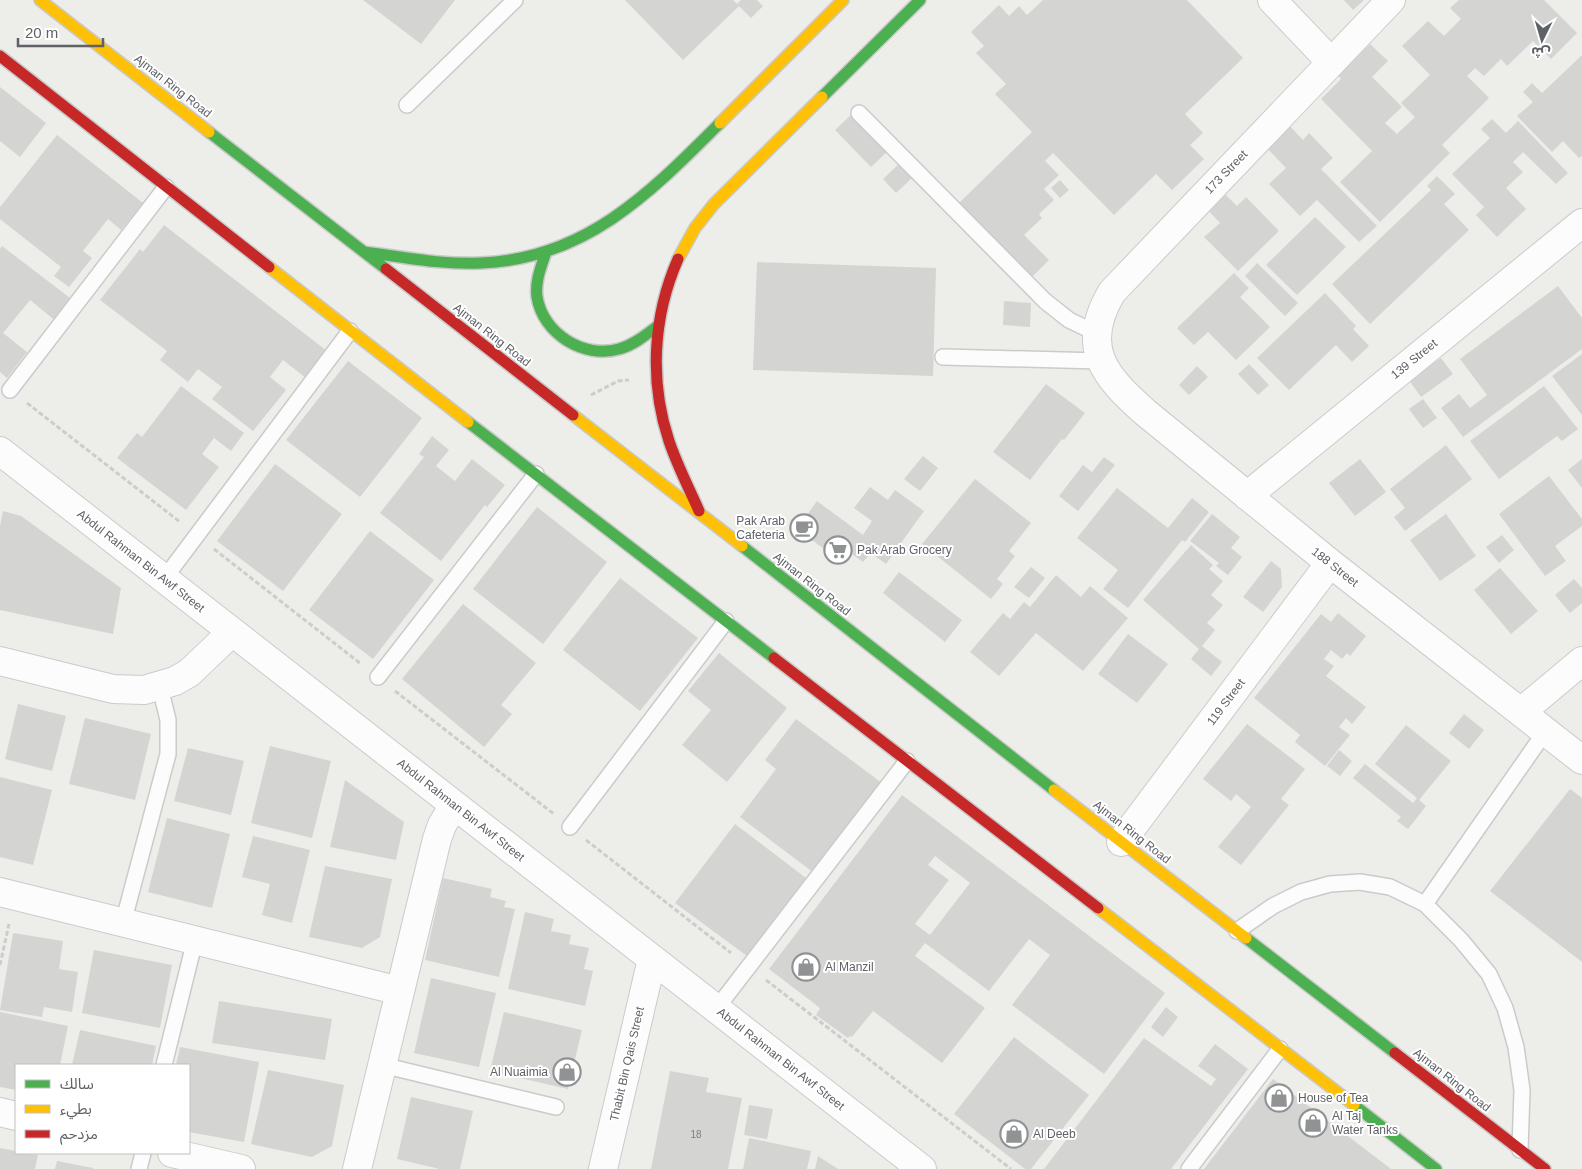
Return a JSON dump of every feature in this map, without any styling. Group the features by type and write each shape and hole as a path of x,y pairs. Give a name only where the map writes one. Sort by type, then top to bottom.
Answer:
{"main road":[{"name":"Ajman Ring Road","path":"40,0 1121,842 1545,1169"},
{"path":"363,252 440,263 466,264 520,259 571,243 593,232 634,204 653,188 843,0"},
{"path":"701,515 674,453 666,428 660,403 657,377 659,325 672,275 682,251 695,228 714,204 920,0"},
{"path":"0,56 350,330 1436,1169"},
{"path":"546,252 537,281 537,296 541,311 548,325 571,345 601,352 616,350 630,346 659,325"}],"street":[{"path":"1272,0 1331,62"},
{"name":"173 Street","path":"1100,360 1096,333 1104,305 1112,292 1391,0"},
{"name":"139 Street","path":"1247,496 1582,223"},
{"name":"188 Street","path":"1100,360 1114,382 1130,398 1247,496 1582,760"},
{"name":"Abdul Rahman Bin Awf Street","path":"0,451 922,1169"},
{"name":"119 Street","path":"1121,842 1330,563"},
{"path":"0,660 113,689 144,690 160,687 189,673 232,632"},
{"path":"1521,712 1582,661"},
{"path":"357,1169 437,839 442,825 454,805"},
{"path":"8,894 400,991"},
{"name":"Thabit Bin Qais Street","path":"603,1169 652,958"},
{"path":"0,1112 15,1116"},
{"path":"176,1154 241,1169"}],"lane":[{"path":"407,105 515,0"},
{"path":"859,113 1045,302 1069,320 1096,333"},
{"path":"10,390 166,187"},
{"path":"164,579 350,330"},
{"path":"943,357 1100,360"},
{"path":"378,677 536,474"},
{"path":"570,827 726,621"},
{"path":"123,923 168,754 168,720 160,687"},
{"path":"1425,904 1545,732"},
{"path":"716,1009 907,761"},
{"path":"1237,931 1273,906 1300,892 1330,884 1360,882 1390,887 1425,904 1461,940 1490,974 1506,1008 1516,1047 1522,1090 1520,1150"},
{"path":"164,1064 195,940"},
{"path":"1189,1169 1280,1049"},
{"path":"382,1065 556,1107"},
{"path":"139,1169 143,1154"}],"path":[{"path":"568,412 593,394 618,381 657,377"},
{"path":"10,390 1011,1169"},
{"path":"0,965 8,894"}],"building":[{"path":"363,0 455,0 421,44"},
{"path":"625,0 733,0 737,4 741,0 757,0 763,6 751,18 739,6 683,60"},
{"path":"1043,0 1187,0 1243,58 1185,114 1203,133 1190,145 1204,159 1172,190 1156,174 1114,215 1053,153 1045,161 1059,175 1044,189 1054,200 1039,214 1042,218 1024,235 1049,260 1032,277 959,203 1032,132 995,94 1006,84 976,53 984,46 971,32 999,5 1009,16 1019,6 1027,15"},
{"path":"1344,0 1364,0 1353,10"},
{"path":"1459,0 1544,0 1577,33 1551,59 1533,41 1507,66 1501,59 1484,76 1475,68 1467,76 1489,98 1442,145 1450,153 1380,222 1340,182 1372,151 1321,99 1341,79 1338,75 1370,44 1388,61 1372,77 1402,107 1385,123 1397,134 1415,117 1401,103 1430,75 1402,46 1428,21 1444,36 1461,19 1450,8"},
{"path":"1582,55 1582,156 1579,158 1563,141 1552,152 1517,116 1533,102 1523,92 1532,83 1542,93"},
{"path":"0,87 46,123 20,157 0,141"},
{"path":"851,115 887,152 871,167 835,130"},
{"path":"1492,119 1506,133 1518,121 1568,173 1556,184 1523,152 1513,162 1523,172 1506,188 1526,209 1497,237 1476,215 1484,207 1452,174 1490,138 1481,129"},
{"path":"1285,121 1303,140 1309,133 1333,158 1321,169 1377,226 1359,242 1317,200 1300,216 1269,184 1286,168 1262,143"},
{"path":"57,135 143,203 121,230 108,219 83,251 92,258 69,287 54,276 61,267 0,219 0,207"},
{"path":"899,164 912,178 896,193 883,179"},
{"path":"1437,176 1455,194 1444,204 1469,230 1370,324 1332,284 1431,190 1427,186"},
{"path":"1060,180 1069,190 1060,198 1051,188"},
{"path":"1223,192 1237,206 1246,197 1279,231 1238,271 1204,237 1220,223 1206,208"},
{"path":"1315,217 1346,247 1297,295 1266,265"},
{"path":"164,225 327,351 306,378 283,360 270,377 286,390 253,431 212,399 222,387 198,369 188,382 160,360 167,351 100,300 140,249 143,252"},
{"path":"2,246 74,301 57,322 30,300 3,333 27,352 7,378 0,372 0,249"},
{"path":"757,262 936,268 933,376 753,370"},
{"path":"1257,263 1298,303 1285,316 1245,276"},
{"path":"1234,273 1249,288 1240,297 1270,327 1236,360 1208,332 1194,345 1177,328"},
{"path":"1558,286 1582,318 1582,349 1463,437 1441,408 1459,394 1470,408 1487,395 1460,359"},
{"path":"1325,293 1356,326 1353,329 1369,346 1352,362 1336,345 1289,390 1257,358"},
{"path":"1004,301 1031,303 1030,327 1003,325"},
{"path":"1582,354 1582,415 1552,376"},
{"path":"1441,358 1453,374 1421,397 1409,380"},
{"path":"348,361 422,418 360,497 286,440"},
{"path":"1249,364 1269,385 1258,395 1238,374"},
{"path":"1197,366 1208,377 1189,395 1179,385"},
{"path":"1046,384 1085,413 1030,480 993,452"},
{"path":"181,386 244,433 231,451 214,438 202,454 219,467 186,510 117,458 137,433 142,437"},
{"path":"1544,386 1578,429 1562,441 1557,436 1499,479 1470,441"},
{"path":"1423,399 1437,418 1423,428 1409,409"},
{"path":"432,436 449,450 436,466 455,481 472,459 505,485 487,507 485,505 441,561 380,513 424,457 419,454"},
{"path":"1446,445 1472,479 1405,531 1394,517 1405,508 1390,489"},
{"path":"923,456 938,468 920,491 904,479"},
{"path":"1104,457 1115,465 1078,511 1059,496 1083,465 1092,472"},
{"path":"1360,459 1386,492 1355,516 1329,483"},
{"path":"1582,459 1582,488 1568,470"},
{"path":"275,464 342,514 283,591 217,541"},
{"path":"1549,476 1582,519 1582,526 1555,546 1566,561 1545,576 1499,514"},
{"path":"975,479 1031,523 1009,551 1015,556 997,579 1003,584 991,599 922,544"},
{"path":"870,487 888,500 895,490 924,511 886,564 871,553 863,562 849,552 842,562 797,529 817,501 863,535 872,521 854,508"},
{"path":"1117,488 1168,528 1192,498 1209,512 1185,542 1182,540 1128,608 1103,589 1118,570 1077,538"},
{"path":"537,507 607,562 543,644 473,589"},
{"path":"3,511 21,516 121,588 113,634 0,610 0,526"},
{"path":"1212,514 1240,537 1231,548 1242,557 1228,575 1216,566 1219,563 1190,541"},
{"path":"1446,514 1476,556 1440,581 1410,540"},
{"path":"370,531 434,580 373,659 309,610"},
{"path":"1502,535 1514,550 1499,563 1486,547"},
{"path":"1191,545 1213,565 1209,569 1223,581 1211,595 1223,605 1207,623 1215,630 1202,646 1222,662 1211,676 1191,659 1199,649 1143,600"},
{"path":"1271,561 1281,569 1282,587 1263,612 1243,597"},
{"path":"1031,567 1045,578 1029,598 1014,587"},
{"path":"1500,568 1538,611 1511,634 1474,590"},
{"path":"899,572 962,620 945,642 883,593"},
{"path":"1056,575 1081,597 1090,586 1128,618 1083,671 1036,633 999,676 970,652 1003,613 1010,619 1024,602 1030,607"},
{"path":"620,578 698,638 640,711 563,650"},
{"path":"1574,579 1582,588 1582,603 1570,613 1555,595"},
{"path":"463,604 536,663 501,705 512,714 484,747 402,679"},
{"path":"1338,613 1366,636 1350,656 1347,653 1342,659 1331,650 1324,659 1334,666 1326,676 1366,707 1352,724 1346,718 1339,727 1350,735 1325,766 1295,742 1300,735 1254,698 1321,614 1331,622"},
{"path":"1128,634 1168,664 1137,703 1098,674"},
{"path":"719,653 787,708 727,782 682,745 711,710 688,691"},
{"path":"18,704 66,716 52,771 5,759"},
{"path":"1464,714 1484,730 1469,749 1449,733"},
{"path":"85,718 151,734 135,800 69,784"},
{"path":"796,719 882,783 814,873 740,817 776,769 765,760"},
{"path":"1247,724 1305,769 1281,799 1289,805 1241,865 1218,847 1251,807 1236,794 1231,801 1203,779"},
{"path":"1406,725 1451,761 1419,800 1426,806 1408,829 1397,821 1401,817 1353,778 1365,764 1413,803 1417,798 1375,764"},
{"path":"270,746 331,761 312,838 251,823"},
{"path":"188,748 244,761 231,815 174,801"},
{"path":"1339,750 1352,761 1340,776 1327,766"},
{"path":"0,777 52,790 33,865 0,857"},
{"path":"345,780 404,822 396,860 330,847"},
{"path":"1570,789 1582,798 1582,962 1490,891"},
{"path":"902,795 1165,993 1104,1074 1012,1005 1050,955 1029,939 989,991 925,943 915,956 985,1008 942,1063 873,1011 852,1037 848,1038 816,1015 820,1008 769,969","holes":["935,856 970,883 930,935 915,924 949,880 928,865"]},
{"path":"167,818 230,834 212,908 148,892"},
{"path":"735,824 806,878 747,956 675,903"},
{"path":"253,836 310,850 292,923 262,915 270,884 242,877"},
{"path":"325,866 392,879 380,937 362,948 309,937"},
{"path":"443,878 492,889 490,897 506,901 504,907 515,909 499,977 425,960"},
{"path":"525,912 554,919 551,931 571,935 569,944 589,948 584,969 593,971 585,1006 508,989"},
{"path":"13,933 63,941 59,969 78,972 72,1012 44,1007 42,1017 0,1010"},
{"path":"94,950 172,965 160,1028 82,1013"},
{"path":"431,978 496,993 479,1067 414,1053"},
{"path":"219,1001 332,1019 325,1060 212,1043"},
{"path":"1166,1007 1178,1017 1163,1037 1151,1027"},
{"path":"0,1012 68,1026 60,1064 15,1064 15,1090 0,1087"},
{"path":"504,1012 582,1030 568,1089 490,1071"},
{"path":"80,1030 156,1046 152,1064 72,1064"},
{"path":"1014,1037 1089,1095 1031,1169 1025,1169 954,1114"},
{"path":"1144,1038 1211,1086 1216,1079 1198,1066 1215,1044 1248,1069 1171,1169 1044,1169"},
{"path":"180,1047 259,1062 244,1142 190,1132 190,1064 176,1064"},
{"path":"268,1070 344,1085 332,1146 312,1157 251,1144"},
{"path":"670,1071 709,1078 706,1092 742,1098 728,1169 651,1169"},
{"path":"1273,1079 1361,1146 1391,1169 1204,1169"},
{"path":"411,1097 473,1111 460,1169 440,1169 397,1159"},
{"path":"749,1105 773,1109 767,1139 744,1135"},
{"path":"749,1138 811,1151 807,1169 743,1169"},
{"path":"0,1148 15,1151 15,1154 38,1155 35,1169 0,1169"},
{"path":"818,1156 838,1169 815,1169"},
{"path":"57,1161 93,1168 93,1169 55,1169"}],"traffic: fast":[{"path":"822,97 920,0"},
{"path":"364,252 452,263 481,263 519,259 553,249 585,235 642,197 720,123"},
{"path":"209,132 386,269"},
{"path":"546,252 540,269 537,297 547,322 567,341 579,347 592,350 606,351 619,349 635,342 659,325"},
{"path":"468,422 774,658"},
{"path":"742,546 1054,790"},
{"path":"1246,938 1395,1053"},
{"path":"1354,1105 1436,1169"}],"traffic: slow":[{"path":"40,0 209,132"},
{"path":"720,123 843,0"},
{"path":"678,259 695,228 714,204 822,97"},
{"path":"269,267 468,422"},
{"path":"573,415 742,546"},
{"path":"1054,790 1246,938"},
{"path":"1098,908 1354,1105"}],"traffic: jam":[{"path":"0,56 269,267"},
{"path":"678,259 663,303 659,326 656,372 658,395 669,441 699,511"},
{"path":"386,269 573,415"},
{"path":"774,658 1098,908"},
{"path":"1395,1053 1545,1169"}],"place":[{"name":"Pak Arab Cafeteria","path":"804,528"},
{"name":"Pak Arab Grocery","path":"838,550"},
{"name":"Al Manzil","path":"806,967"},
{"name":"Al Nuaimia","path":"567,1072"},
{"name":"House of Tea","path":"1279,1098"},
{"name":"Al Taj Water Tanks","path":"1313,1123"},
{"name":"Al Deeb","path":"1014,1134"}]}
